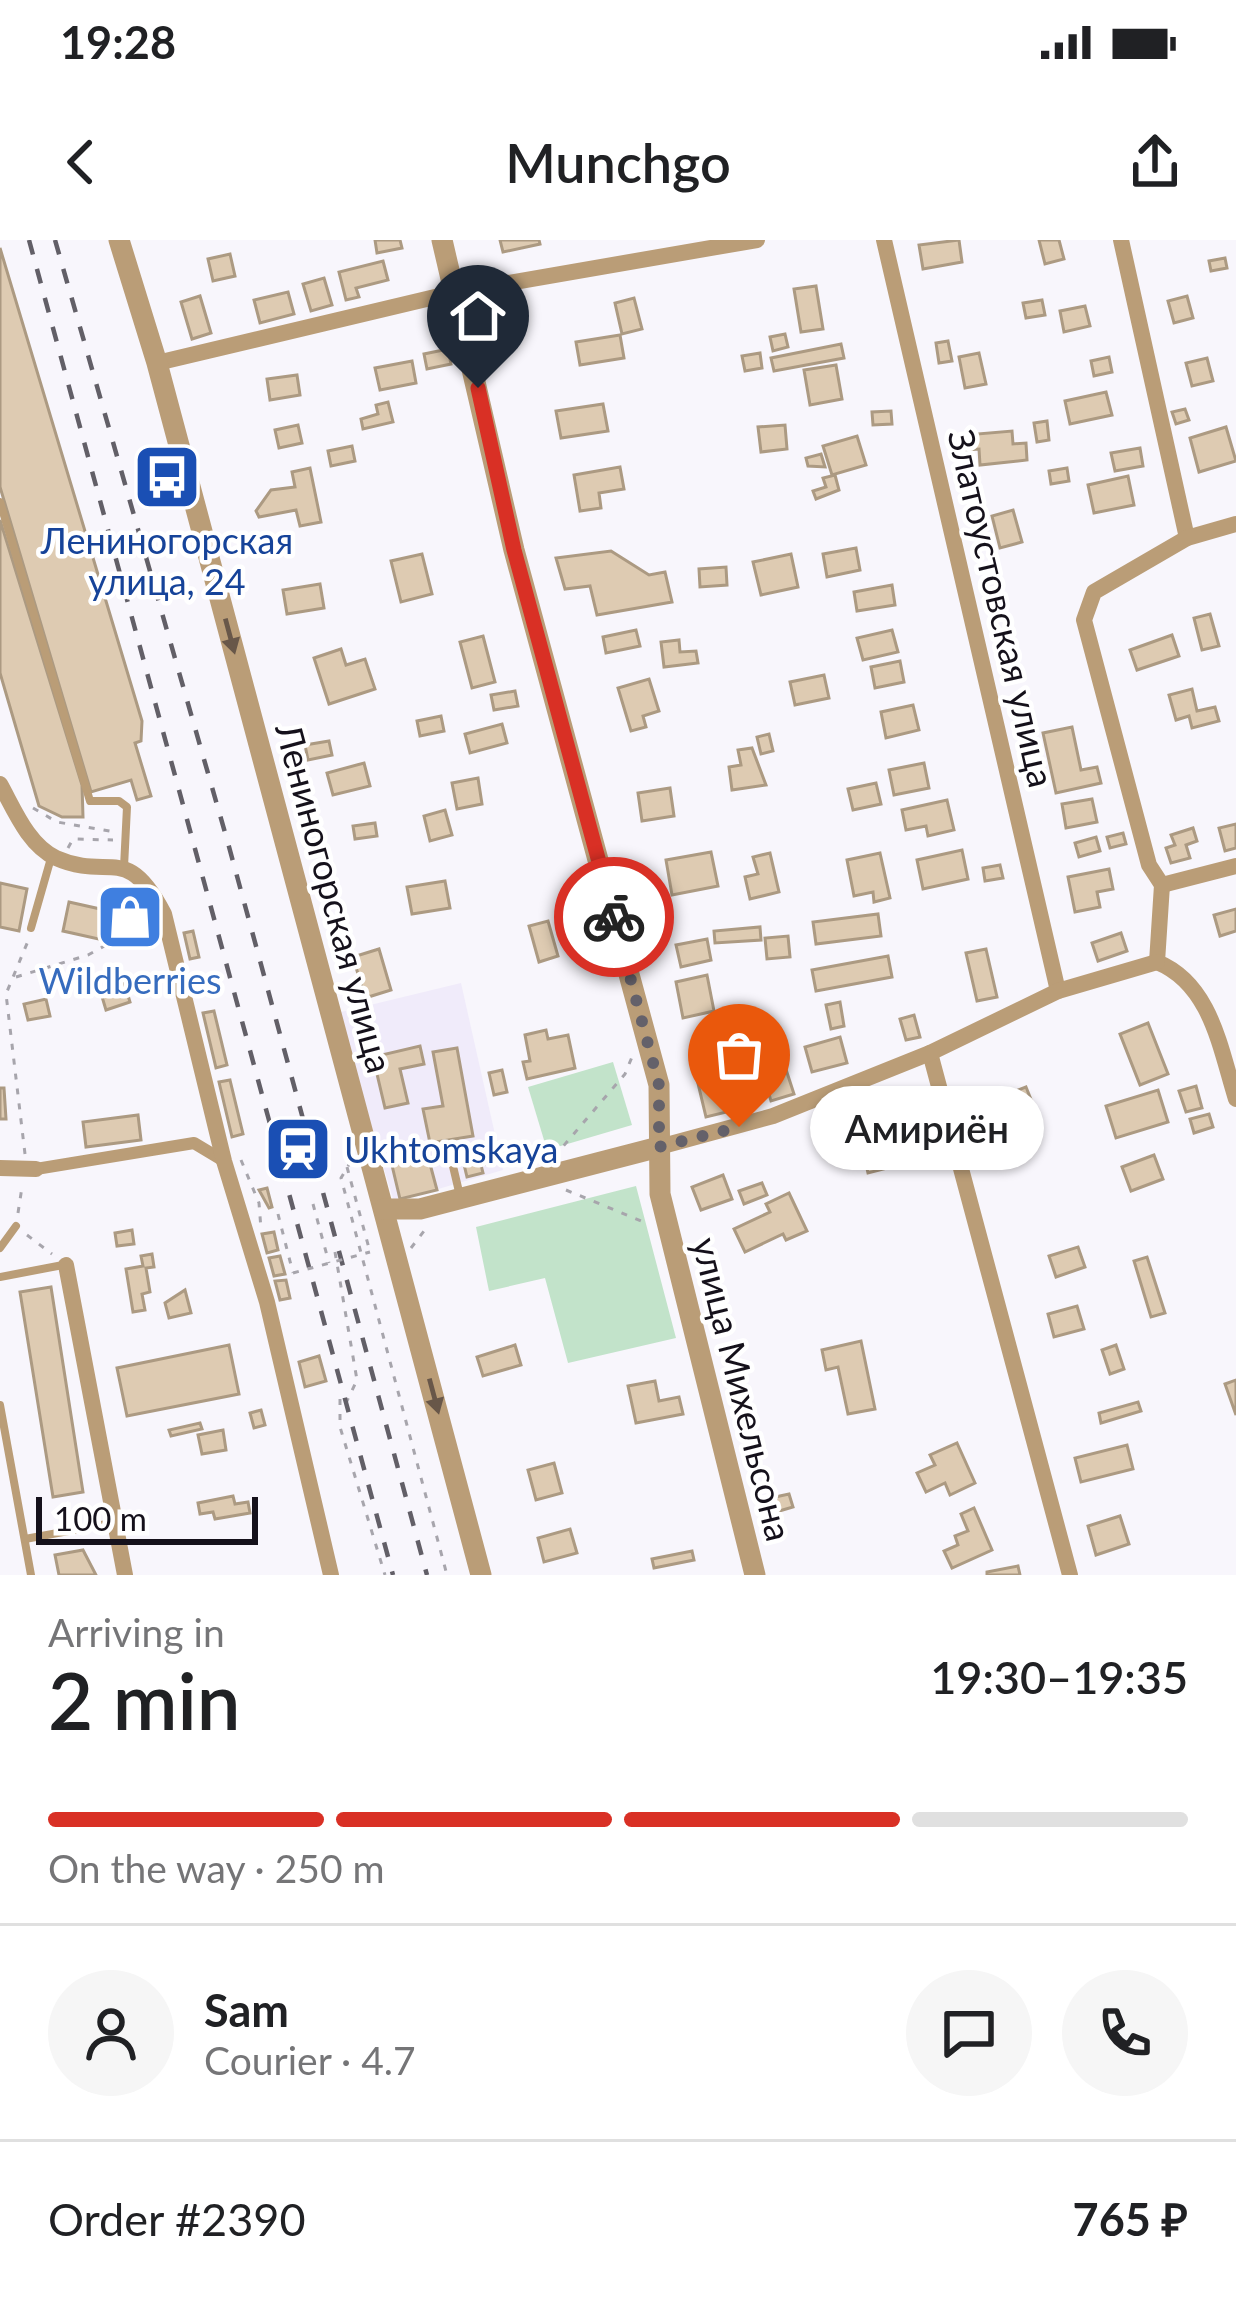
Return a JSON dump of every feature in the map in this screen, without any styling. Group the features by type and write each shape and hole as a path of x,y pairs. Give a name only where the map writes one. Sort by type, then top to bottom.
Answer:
{"street":[{"name":"Лениногорская улица","path":"119,240 157,363 481,1575"},
{"name":"улица Михельсона","path":"442,240 514,550 659,1085 660,1193 755,1575"},
{"path":"157,363 456,292 684,247 757,240"},
{"name":"Златоустовская улица","path":"884,240 1058,991"},
{"path":"1121,240 1187,538"},
{"path":"1156,962 1162,885 1149,865 1084,620 1094,592 1187,538 1236,524"},
{"path":"2,788 24,826 57,858 124,867 145,883 160,915 216,1109 224,1161 267,1302 331,1575"},
{"path":"1162,885 1236,866"},
{"path":"391,1233 461,1199 773,1116 930,1053 1058,991 1156,962 1177,970 1202,1000 1236,1100"},
{"path":"930,1053 1070,1575"},
{"path":"194,1143 216,1109"},
{"path":"0,1168 31,1170 194,1143 224,1161"},
{"path":"384,1209 425,1217"},
{"path":"66,1265 125,1575"}],"lane":[{"path":"0,502 90,801 123,802 128,810 124,867"},
{"path":"31,928 57,858"},
{"path":"448,1144 461,1199"},
{"path":"0,1248 16,1226"},
{"path":"0,1277 66,1265"},
{"path":"0,1405 31,1575"},
{"path":"26,1540 113,1523"}],"path":[{"path":"2,788 57,822 123,837"},
{"path":"57,858 73,839 123,837"},
{"path":"16,977 88,956 160,915"},
{"path":"31,928 6,994 31,1170 16,1226 66,1265"},
{"path":"348,1144 352,1159 341,1178 447,1575"},
{"path":"278,1214 293,1273 370,1252 347,1167"},
{"path":"557,1186 662,1229"},
{"path":"313,1204 328,1263"},
{"path":"408,1258 425,1217"},
{"path":"270,1219 280,1221"},
{"path":"335,1252 357,1380 342,1412"},
{"path":"340,1399 340,1427 385,1575"}],"shaded area":[{"path":"461,983 503,1170 394,1202 337,1013"}],"green space":[{"path":"613,1062 632,1125 547,1150 528,1087"},
{"path":"636,1186 676,1338 568,1363 545,1278 489,1291 476,1227"}],"building":[{"path":"375,240 400,240 402,248 377,253"},
{"path":"500,240 539,240 540,244 503,252"},
{"path":"959,240 962,262 923,269 919,245"},
{"path":"1039,240 1059,240 1064,259 1045,264"},
{"path":"0,248 142,721 141,741 135,743 151,796 137,800 131,780 91,792 0,487"},
{"path":"230,254 235,276 213,281 208,259"},
{"path":"1225,258 1227,268 1211,271 1209,261"},
{"path":"383,261 388,280 356,288 359,297 346,300 339,272"},
{"path":"324,278 332,305 311,311 303,284"},
{"path":"816,286 823,329 801,332 794,289"},
{"path":"288,292 294,314 260,323 254,300"},
{"path":"200,296 211,333 192,339 181,302"},
{"path":"1187,296 1193,318 1174,323 1168,301"},
{"path":"634,298 642,329 622,334 615,303"},
{"path":"1042,300 1045,315 1026,318 1023,303"},
{"path":"1085,306 1090,326 1064,332 1060,311"},
{"path":"785,334 788,347 773,351 770,337"},
{"path":"620,335 624,358 580,365 576,342"},
{"path":"948,341 952,361 939,363 936,343"},
{"path":"841,344 844,358 774,371 771,358"},
{"path":"448,349 451,364 427,369 424,354"},
{"path":"760,353 762,368 745,371 742,356"},
{"path":"979,353 986,384 965,388 959,357"},
{"path":"1109,357 1112,372 1094,376 1091,361"},
{"path":"1207,358 1213,381 1192,386 1186,363"},
{"path":"412,361 416,383 380,390 375,368"},
{"path":"836,365 842,399 810,405 804,370"},
{"path":"297,375 300,395 270,400 267,379"},
{"path":"1106,392 1112,415 1070,424 1065,401"},
{"path":"388,402 393,422 363,429 361,419 378,414 376,405"},
{"path":"603,404 608,431 561,438 556,411"},
{"path":"1185,409 1189,420 1176,424 1172,412"},
{"path":"891,411 892,424 873,425 872,412"},
{"path":"1047,421 1049,440 1037,442 1034,423"},
{"path":"298,425 302,443 279,448 275,430"},
{"path":"785,425 787,449 761,452 758,427"},
{"path":"1226,427 1236,461 1199,472 1190,438"},
{"path":"1012,431 1013,444 1026,443 1027,460 980,465 979,449 967,450 965,435"},
{"path":"857,436 866,465 832,475 823,446"},
{"path":"352,446 355,461 331,466 328,451"},
{"path":"1140,448 1143,466 1115,471 1111,453"},
{"path":"821,454 825,467 808,466 806,458"},
{"path":"620,467 624,489 599,493 601,508 580,511 574,475"},
{"path":"310,468 321,522 300,526 296,510 259,517 256,511 271,490 295,487 292,472"},
{"path":"1067,468 1069,481 1051,484 1049,471"},
{"path":"835,475 839,490 816,499 813,491 826,487 823,478"},
{"path":"1128,476 1134,505 1094,513 1088,485"},
{"path":"1013,510 1022,542 1000,548 992,516"},
{"path":"0,520 82,785 83,817 62,817 39,806 0,673"},
{"path":"856,548 860,570 827,577 823,554"},
{"path":"611,551 649,575 665,572 672,602 597,615 590,586 565,589 556,558"},
{"path":"422,554 432,594 401,602 391,561"},
{"path":"791,554 798,587 761,595 753,562"},
{"path":"726,567 727,585 700,587 699,569"},
{"path":"320,584 324,608 287,614 283,590"},
{"path":"892,585 895,605 857,611 854,592"},
{"path":"1210,614 1219,646 1202,650 1194,618"},
{"path":"636,630 640,646 606,653 603,637"},
{"path":"892,630 898,652 863,660 857,638"},
{"path":"1172,635 1179,656 1137,670 1130,650"},
{"path":"483,636 495,682 472,688 460,642"},
{"path":"679,640 680,652 696,651 698,663 664,667 661,642"},
{"path":"341,649 346,665 365,659 375,689 329,704 314,658"},
{"path":"900,661 904,682 875,688 871,667"},
{"path":"824,675 829,698 795,705 790,682"},
{"path":"649,679 659,711 643,716 646,727 631,731 618,688"},
{"path":"1192,689 1197,711 1215,707 1219,721 1192,728 1189,716 1176,720 1169,695"},
{"path":"515,691 518,706 494,710 491,695"},
{"path":"913,705 919,730 886,738 881,712"},
{"path":"441,716 444,731 420,736 417,721"},
{"path":"502,724 507,743 470,753 465,734"},
{"path":"1072,727 1081,770 1097,767 1101,783 1056,793 1043,733"},
{"path":"769,734 773,751 761,754 757,737"},
{"path":"329,741 332,755 308,760 305,745"},
{"path":"752,748 766,785 732,790 729,767 741,765 738,750"},
{"path":"364,763 370,786 333,795 327,773"},
{"path":"924,763 929,788 894,795 889,770"},
{"path":"478,778 482,804 457,809 452,783"},
{"path":"876,783 881,804 853,810 848,789"},
{"path":"670,788 674,816 642,821 638,793"},
{"path":"1092,799 1097,822 1066,828 1062,804"},
{"path":"947,800 954,830 928,836 926,826 906,830 902,810"},
{"path":"445,810 452,835 430,841 424,816"},
{"path":"375,823 377,836 355,839 353,826"},
{"path":"1236,824 1236,848 1225,851 1219,828"},
{"path":"1193,828 1197,841 1186,845 1190,858 1171,863 1166,848 1175,845 1171,835"},
{"path":"1123,833 1126,844 1110,848 1107,837"},
{"path":"1096,837 1100,851 1079,857 1075,843"},
{"path":"962,850 968,879 923,889 917,860"},
{"path":"711,852 718,886 672,895 666,860"},
{"path":"770,853 779,892 750,899 745,877 758,874 753,857"},
{"path":"880,853 890,898 874,902 873,892 854,896 847,860"},
{"path":"1000,865 1003,878 985,881 983,868"},
{"path":"1109,869 1113,889 1097,892 1100,907 1075,912 1068,877"},
{"path":"445,881 450,908 412,914 407,887"},
{"path":"0,883 27,889 19,931 0,927"},
{"path":"131,888 139,926 125,929 117,890"},
{"path":"69,902 109,911 103,940 63,931"},
{"path":"1236,909 1236,931 1220,936 1214,915"},
{"path":"878,914 881,936 816,944 813,922"},
{"path":"548,921 558,956 539,962 529,926"},
{"path":"760,927 761,940 715,943 714,931"},
{"path":"193,931 199,957 190,959 184,933"},
{"path":"1121,933 1127,951 1098,961 1092,943"},
{"path":"788,936 790,957 767,959 765,938"},
{"path":"707,939 711,960 681,967 676,945"},
{"path":"379,949 391,990 365,998 353,957"},
{"path":"986,949 997,997 977,1001 966,953"},
{"path":"888,956 892,977 816,991 812,970"},
{"path":"707,975 714,1011 683,1018 676,982"},
{"path":"124,982 130,1002 106,1010 100,990"},
{"path":"46,999 50,1016 28,1020 24,1004"},
{"path":"840,1002 844,1026 831,1029 826,1005"},
{"path":"214,1011 227,1065 216,1068 203,1013"},
{"path":"914,1015 920,1037 906,1040 900,1019"},
{"path":"1148,1023 1168,1074 1140,1085 1120,1034"},
{"path":"546,1030 548,1039 568,1035 575,1068 527,1079 523,1062 530,1061 525,1035"},
{"path":"840,1037 847,1063 812,1072 805,1047"},
{"path":"420,1046 424,1064 400,1069 408,1103 385,1108 373,1057"},
{"path":"457,1048 473,1136 430,1143 423,1109 443,1106 433,1052"},
{"path":"780,1051 794,1094 771,1101 758,1058"},
{"path":"729,1067 739,1109 706,1117 696,1075"},
{"path":"502,1070 507,1092 494,1095 489,1073"},
{"path":"230,1080 243,1134 232,1137 219,1082"},
{"path":"1196,1086 1202,1108 1186,1112 1179,1091"},
{"path":"1026,1087 1036,1112 1004,1125 994,1099"},
{"path":"0,1088 4,1088 6,1119 0,1119"},
{"path":"1158,1090 1168,1122 1116,1138 1106,1106"},
{"path":"1209,1114 1213,1127 1194,1133 1190,1119"},
{"path":"138,1115 141,1140 86,1147 83,1122"},
{"path":"909,1136 915,1161 868,1173 862,1147"},
{"path":"426,1149 437,1190 400,1199 390,1157"},
{"path":"487,1150 490,1163 481,1165 483,1173 467,1177 462,1156"},
{"path":"1154,1155 1163,1179 1131,1191 1122,1167"},
{"path":"723,1175 732,1199 701,1210 692,1187"},
{"path":"762,1183 767,1195 744,1204 739,1191"},
{"path":"267,1188 272,1207 269,1208 259,1190"},
{"path":"789,1193 807,1231 786,1240 783,1234 745,1252 734,1229 770,1212 766,1204"},
{"path":"132,1230 134,1244 117,1246 115,1233"},
{"path":"274,1232 278,1250 267,1253 262,1234"},
{"path":"1078,1247 1085,1267 1056,1277 1049,1256"},
{"path":"152,1254 154,1267 146,1268 150,1292 142,1294 145,1310 133,1312 126,1269 143,1266 141,1256"},
{"path":"280,1256 285,1274 274,1276 269,1258"},
{"path":"1147,1257 1165,1313 1151,1317 1134,1261"},
{"path":"286,1280 290,1298 280,1300 275,1281"},
{"path":"51,1287 83,1492 53,1497 20,1292"},
{"path":"185,1290 191,1313 169,1318 165,1303"},
{"path":"1077,1306 1084,1329 1054,1337 1048,1314"},
{"path":"861,1341 875,1409 848,1414 838,1367 826,1370 822,1350"},
{"path":"229,1345 239,1394 127,1416 117,1368"},
{"path":"515,1345 521,1365 483,1376 477,1357"},
{"path":"1116,1345 1124,1369 1110,1374 1102,1350"},
{"path":"319,1356 326,1381 305,1387 299,1362"},
{"path":"1236,1380 1236,1415 1225,1384"},
{"path":"655,1381 659,1401 679,1397 683,1414 636,1423 628,1386"},
{"path":"1138,1402 1141,1411 1101,1423 1099,1413"},
{"path":"261,1410 265,1425 254,1428 250,1413"},
{"path":"200,1423 202,1429 171,1436 169,1430"},
{"path":"223,1430 226,1450 202,1454 198,1435"},
{"path":"957,1443 975,1483 950,1495 945,1483 926,1492 917,1473 935,1465 930,1455"},
{"path":"1127,1445 1133,1469 1081,1482 1075,1458"},
{"path":"554,1463 562,1493 536,1500 528,1470"},
{"path":"789,1494 793,1507 769,1514 766,1499"},
{"path":"233,1496 235,1504 248,1502 250,1513 215,1519 213,1512 200,1514 198,1503"},
{"path":"974,1508 992,1550 952,1568 944,1551 958,1545 955,1536 968,1531 961,1514"},
{"path":"1120,1516 1129,1544 1096,1555 1088,1526"},
{"path":"570,1529 577,1553 544,1562 538,1538"},
{"path":"83,1550 96,1575 59,1575 55,1555"},
{"path":"692,1551 694,1560 654,1568 652,1559"},
{"path":"1018,1566 1020,1575 987,1575 987,1572"}],"railway":[{"path":"29,240 393,1575"},
{"path":"55,240 228,843 427,1575"}],"way so far":[{"path":"614,917 659,1085 663,1116 659,1147 739,1127"}],"place":[{"name":"Лениногорская улица, 24","path":"167,477"},
{"name":"Wildberries","path":"130,917"},
{"name":"Амириён","path":"739,1127"},
{"name":"Ukhtomskaya","path":"298,1149"}],"route":[{"path":"478,388 514,550 614,917"}]}
